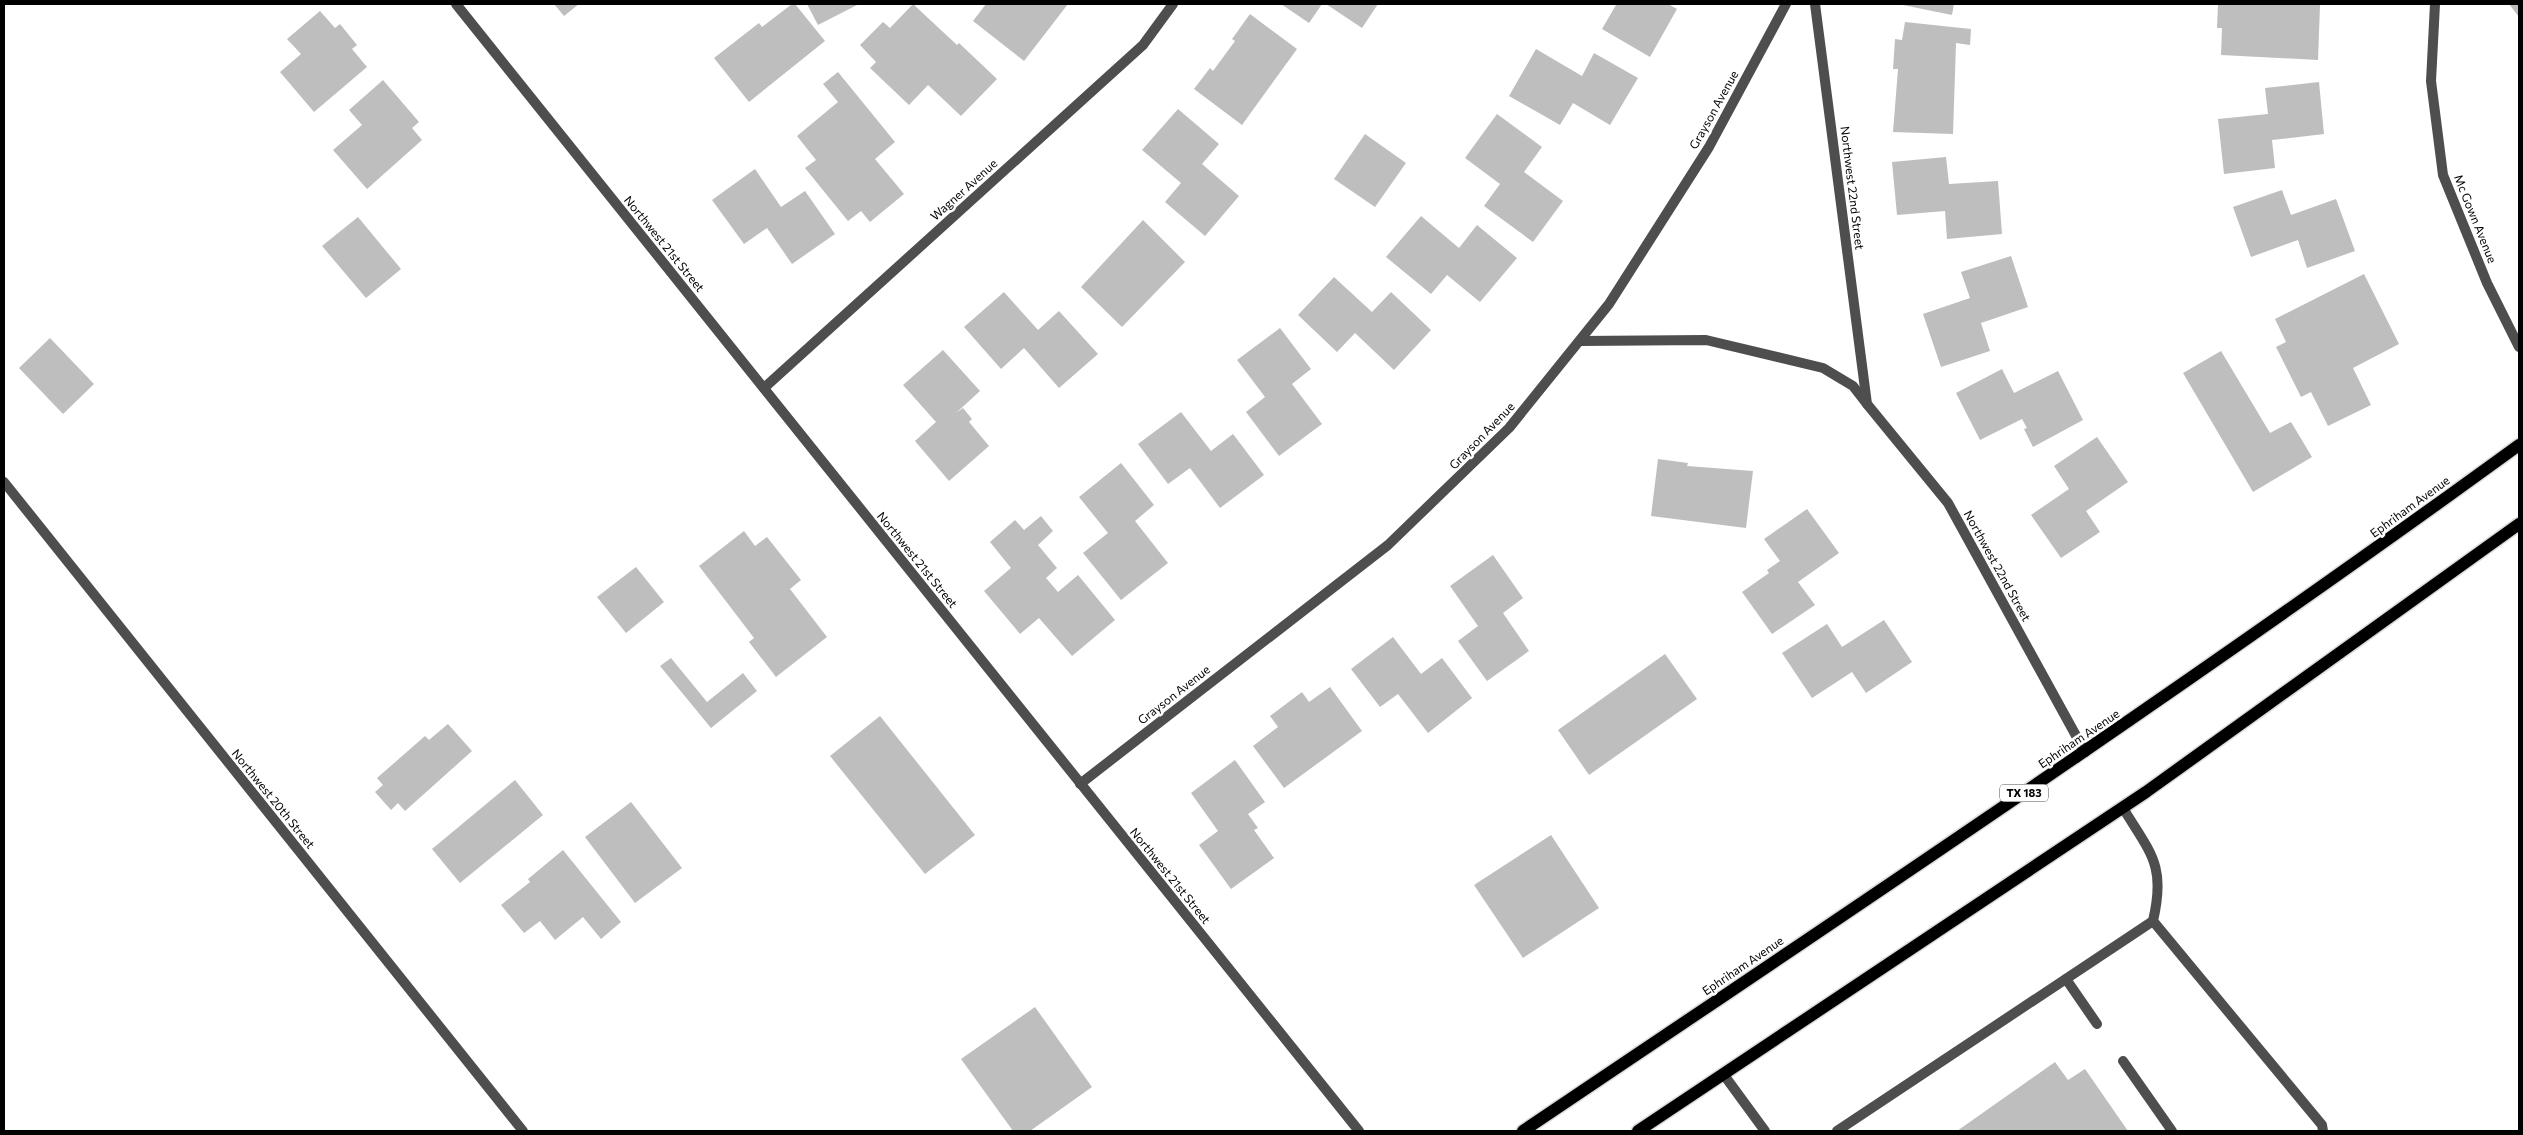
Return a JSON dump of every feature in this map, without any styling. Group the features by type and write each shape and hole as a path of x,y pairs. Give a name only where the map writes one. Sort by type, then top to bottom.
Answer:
{"main road":[{"name":"Ephriham Avenue","path":"1523,1131 2085,752 2348,569 2519,445"},
{"path":"1638,1131 2123,808 2519,524"}],"street":[{"name":"Northwest 21st Street","path":"456,4 1359,1131"},
{"name":"Wagner Avenue","path":"764,388 1143,45 1173,4"},
{"name":"Grayson Avenue","path":"1080,784 1388,545 1510,428 1609,304 1709,147 1786,4"},
{"name":"Northwest 22nd Street","path":"1815,4 1867,404"},
{"name":"Mc Gown Avenue","path":"2436,4 2431,81 2443,175 2487,283 2519,347"},
{"name":"Northwest 22nd Street","path":"1580,342 1706,340 1823,368 1853,386 1948,502 2085,752"},
{"name":"Northwest 20th Street","path":"4,482 523,1131"},
{"path":"1837,1131 2153,921 2159,887 2156,863 2123,808"},
{"path":"2153,921 2322,1125 2323,1131"},
{"path":"2066,979 2097,1024"},
{"path":"2122,1061 2172,1131"},
{"path":"1724,1075 1765,1131"}],"building":[{"path":"554,4 579,4 564,16"},
{"path":"792,4 795,4 825,41 749,102 714,58 759,23 762,27"},
{"path":"807,4 859,4 818,25"},
{"path":"913,4 957,45 959,43 997,79 961,116 928,85 909,105 870,68 876,62 860,45 883,22 890,28"},
{"path":"986,4 1068,4 1024,61 973,21"},
{"path":"1281,4 1322,4 1309,23"},
{"path":"1326,4 1378,4 1362,28"},
{"path":"1613,4 1668,4 1677,9 1650,57 1602,29 1616,5"},
{"path":"1898,4 1954,4 1952,15"},
{"path":"2218,4 2320,5 2318,60 2221,55 2222,28 2217,28"},
{"path":"2509,4 2519,4 2519,17"},
{"path":"320,11 335,28 340,24 357,45 352,49 367,67 314,112 280,72 301,54 287,39"},
{"path":"1250,14 1297,49 1242,125 1194,89 1210,68 1213,71 1235,41 1232,39"},
{"path":"1905,22 1971,29 1970,45 1956,43 1953,134 1893,132 1898,69 1893,69 1895,39 1902,40"},
{"path":"1536,49 1582,76 1594,53 1638,78 1610,125 1573,103 1560,125 1509,96"},
{"path":"838,72 895,142 875,159 904,194 870,222 861,211 848,221 805,168 816,160 797,136 838,102 823,84"},
{"path":"383,80 419,122 412,128 422,140 367,189 333,150 362,125 349,110"},
{"path":"2319,82 2324,134 2272,140 2275,168 2224,174 2218,119 2268,114 2265,88"},
{"path":"1178,109 1219,144 1202,164 1239,196 1205,236 1165,202 1181,183 1142,150"},
{"path":"1497,114 1542,147 1524,172 1563,201 1533,242 1484,206 1500,184 1465,158"},
{"path":"1365,134 1406,163 1375,207 1334,179"},
{"path":"1946,157 1949,184 1998,181 2002,234 1947,239 1945,211 1897,215 1892,162"},
{"path":"755,169 781,207 805,191 835,234 792,264 767,228 744,244 712,200"},
{"path":"2282,190 2291,215 2336,199 2355,251 2307,268 2298,240 2251,257 2233,207"},
{"path":"1421,216 1459,248 1477,225 1517,258 1480,302 1447,275 1431,294 1386,257"},
{"path":"358,217 401,269 366,298 322,246"},
{"path":"1143,220 1185,262 1122,327 1081,287"},
{"path":"2011,256 2028,307 1981,323 1990,351 1941,367 1923,314 1970,298 1961,272"},
{"path":"2364,274 2399,344 2353,368 2371,405 2328,426 2311,392 2301,397 2276,347 2286,342 2275,319"},
{"path":"1334,277 1372,312 1391,292 1431,330 1394,370 1355,333 1337,352 1298,315"},
{"path":"1004,292 1038,330 1059,311 1098,354 1059,388 1024,348 1001,369 964,327"},
{"path":"1280,328 1311,369 1292,384 1322,424 1279,456 1246,412 1265,397 1237,360"},
{"path":"50,338 94,384 63,414 19,368"},
{"path":"943,350 980,391 956,413 963,408 972,419 969,422 989,446 949,481 915,441 936,422 903,385"},
{"path":"2221,351 2270,433 2291,422 2312,457 2253,492 2183,373"},
{"path":"2002,369 2014,393 2058,371 2083,420 2033,447 2024,429 2027,428 2022,419 1980,440 1956,393"},
{"path":"1181,412 1211,451 1233,434 1264,475 1220,508 1190,468 1168,484 1138,444"},
{"path":"2097,437 2128,482 2086,511 2100,532 2061,558 2031,515 2069,489 2054,466"},
{"path":"1658,459 1688,463 1687,466 1753,471 1746,528 1651,516"},
{"path":"1121,463 1154,505 1135,521 1168,563 1121,600 1083,553 1108,533 1079,497"},
{"path":"1807,509 1839,553 1798,582 1815,605 1772,634 1742,592 1769,573 1767,570 1780,561 1764,539"},
{"path":"1041,516 1053,531 1038,545 1057,568 1046,578 1058,592 1078,575 1115,620 1072,656 1039,618 1020,634 984,591 1011,568 990,542 1015,520 1024,530"},
{"path":"744,531 755,546 767,537 801,580 790,589 827,637 776,677 749,642 754,638 699,566"},
{"path":"1493,555 1523,598 1503,613 1529,651 1487,681 1458,641 1478,626 1450,586"},
{"path":"636,567 664,602 626,633 597,597"},
{"path":"1884,620 1912,662 1866,693 1852,672 1812,698 1782,653 1827,624 1842,647"},
{"path":"1393,637 1421,674 1442,658 1472,698 1428,733 1398,694 1380,707 1351,669"},
{"path":"1665,654 1697,699 1589,775 1558,730"},
{"path":"671,658 707,702 743,673 757,691 711,728 660,666"},
{"path":"1330,687 1362,731 1284,788 1253,746 1278,727 1270,716 1302,692 1309,702"},
{"path":"880,716 975,835 925,874 830,756"},
{"path":"448,724 472,751 405,811 398,803 391,810 375,792 383,785 377,778 425,736 429,740"},
{"path":"1235,760 1265,802 1248,814 1258,828 1254,830 1274,858 1231,889 1199,845 1218,831 1191,793"},
{"path":"515,780 543,815 460,883 432,849"},
{"path":"631,802 682,868 635,903 585,837"},
{"path":"1551,835 1599,908 1523,958 1474,885"},
{"path":"563,850 621,922 601,939 583,917 555,940 540,921 524,933 501,905 530,882 528,879"},
{"path":"1035,1007 1092,1087 1030,1131 1013,1131 961,1059"},
{"path":"2055,1062 2068,1080 2085,1069 2128,1131 1957,1131"}]}
